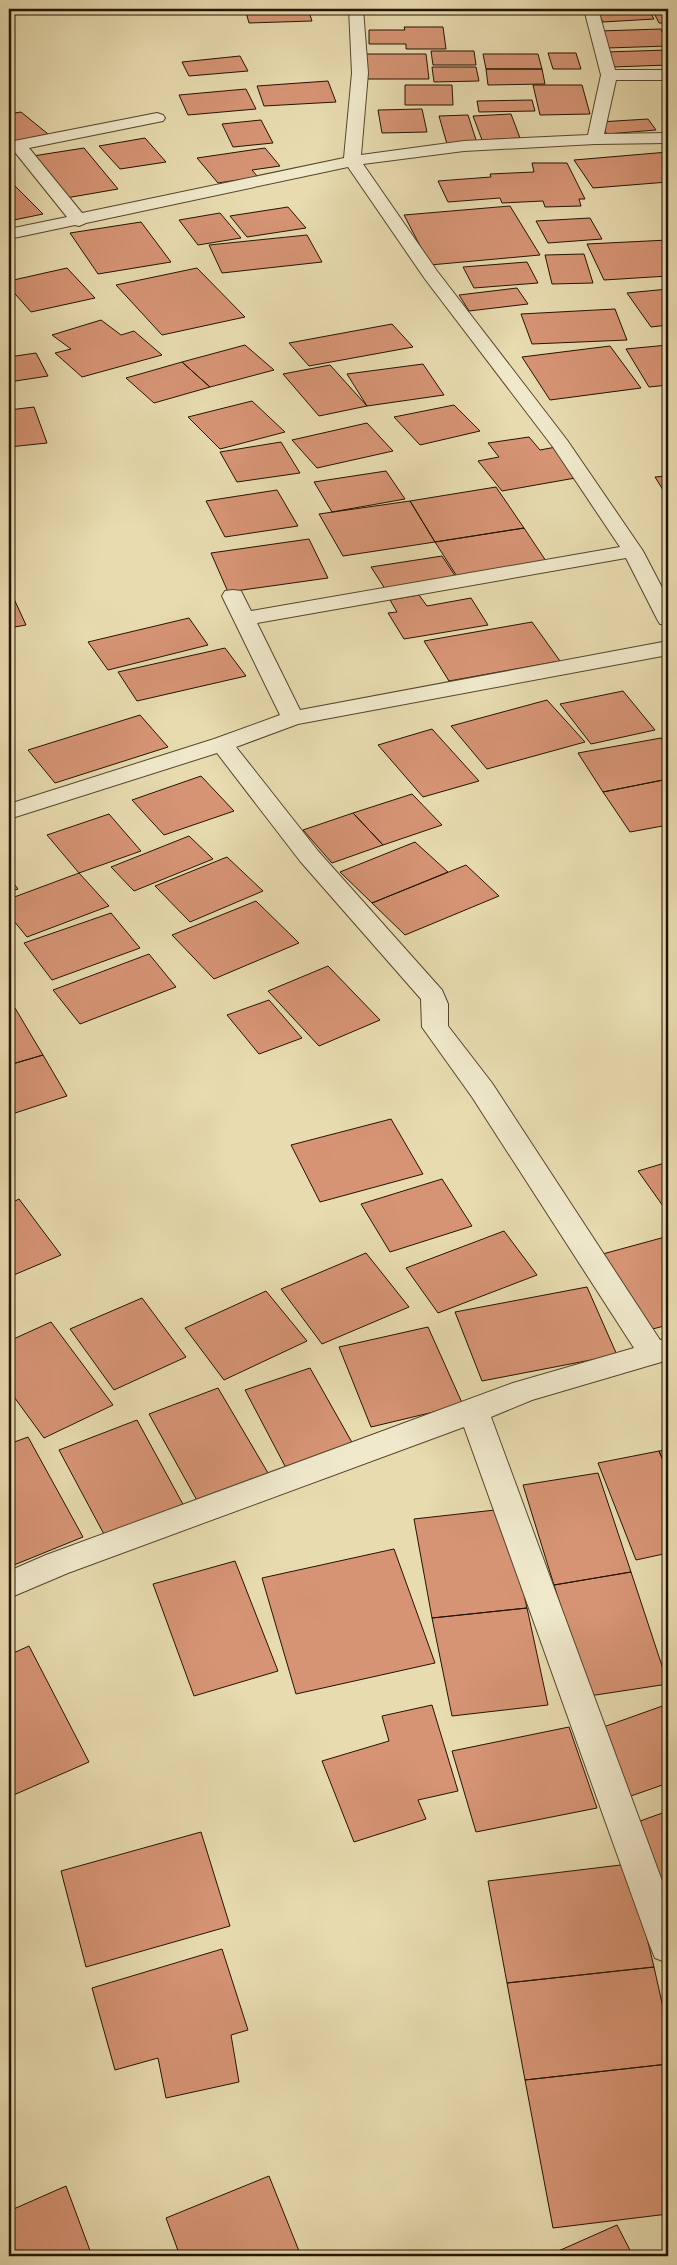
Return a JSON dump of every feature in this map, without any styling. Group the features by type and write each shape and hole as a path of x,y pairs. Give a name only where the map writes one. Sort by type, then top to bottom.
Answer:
{"street":[{"path":"356,9 360,72 352,161 431,275 560,444 633,551 668,619"},
{"path":"591,9 609,74 595,139"},
{"path":"609,74 668,75"},
{"path":"13,146 157,118"},
{"path":"9,234 79,221 352,161 464,146 595,139 668,138"},
{"path":"13,146 79,221"},
{"path":"243,619 633,551"},
{"path":"233,596 293,718"},
{"path":"9,812 222,744 293,718 668,648"},
{"path":"9,1585 57,1564 524,1391 661,1351 482,1090 435,1027 433,1019 436,1002 433,996 309,856 222,744"},
{"path":"474,1411 668,1946"}],"building":[{"path":"245,9 308,9 312,21 249,23"},
{"path":"596,9 648,9 654,19 603,22"},
{"path":"652,9 668,9 668,23 659,23"},
{"path":"404,27 443,27 446,49 406,49 406,44 369,44 369,30 405,30"},
{"path":"661,29 668,46 607,48 599,31"},
{"path":"668,50 668,65 612,67 606,52"},
{"path":"431,51 474,51 476,65 433,65"},
{"path":"548,53 576,53 581,69 553,69"},
{"path":"365,54 426,54 429,79 367,79"},
{"path":"483,54 538,54 542,69 486,69"},
{"path":"240,56 248,71 189,76 182,62"},
{"path":"432,67 476,67 479,81 434,82"},
{"path":"486,69 542,69 545,84 488,85"},
{"path":"328,81 336,102 264,106 257,86"},
{"path":"405,85 452,85 453,105 405,105"},
{"path":"533,85 582,85 590,114 540,115"},
{"path":"246,89 256,109 188,115 179,95"},
{"path":"532,100 535,111 479,112 477,101"},
{"path":"422,109 427,132 382,133 378,110"},
{"path":"21,112 48,134 9,143 9,114"},
{"path":"511,114 520,138 482,140 473,116"},
{"path":"468,115 477,143 447,144 439,116"},
{"path":"648,119 656,130 607,134 599,122"},
{"path":"261,120 273,143 233,147 222,124"},
{"path":"145,138 166,162 120,169 99,146"},
{"path":"84,148 118,189 66,198 33,156"},
{"path":"265,148 280,166 252,170 258,177 218,183 197,158"},
{"path":"668,152 668,182 593,188 574,160"},
{"path":"532,163 567,163 585,199 579,199 581,206 545,207 543,201 502,203 500,198 448,202 438,181 491,177 490,174 534,172"},
{"path":"12,183 43,214 9,221 9,184"},
{"path":"510,206 540,255 430,265 404,215"},
{"path":"288,207 306,228 247,237 230,216"},
{"path":"220,213 241,238 198,245 179,220"},
{"path":"590,218 602,239 548,243 536,221"},
{"path":"141,222 171,262 98,274 70,233"},
{"path":"307,235 322,262 222,273 209,245"},
{"path":"668,240 668,276 604,280 587,244"},
{"path":"584,254 593,283 552,284 545,255"},
{"path":"527,262 538,283 474,288 463,267"},
{"path":"67,268 95,298 31,312 9,287 9,281"},
{"path":"197,268 245,317 162,335 116,285"},
{"path":"517,288 528,304 469,311 459,295"},
{"path":"668,289 668,325 651,327 627,293"},
{"path":"615,309 627,340 532,344 521,314"},
{"path":"101,320 121,335 134,331 162,355 82,377 55,353 71,349 52,335"},
{"path":"392,324 413,347 309,366 289,343"},
{"path":"245,345 274,370 210,387 182,362"},
{"path":"668,345 668,385 649,387 626,349"},
{"path":"610,346 641,388 550,400 522,357"},
{"path":"36,353 48,376 9,382 9,357"},
{"path":"182,362 210,387 154,403 126,378"},
{"path":"423,364 444,395 367,406 347,374"},
{"path":"330,365 367,406 319,416 283,374"},
{"path":"252,401 285,432 220,449 188,417"},
{"path":"454,405 480,431 420,445 394,417"},
{"path":"34,407 47,443 9,447 9,410"},
{"path":"367,423 393,451 317,468 292,440"},
{"path":"529,437 540,450 556,447 581,477 502,491 478,461 499,457 488,443"},
{"path":"281,442 300,473 237,482 220,452"},
{"path":"386,471 405,499 332,512 314,482"},
{"path":"668,476 668,498 655,477"},
{"path":"496,487 524,528 435,542 410,501"},
{"path":"277,490 298,526 225,537 206,501"},
{"path":"410,501 435,542 343,556 319,514"},
{"path":"524,528 548,564 458,578 435,542"},
{"path":"309,539 328,578 228,592 211,553"},
{"path":"442,556 458,580 387,592 371,567"},
{"path":"9,588 26,625 9,628"},
{"path":"419,595 427,606 471,598 488,625 404,639 388,613 397,612 390,600"},
{"path":"189,618 208,645 108,670 88,642"},
{"path":"532,622 560,661 449,681 424,641"},
{"path":"225,648 246,676 137,701 118,672"},
{"path":"623,691 655,730 591,744 560,704"},
{"path":"547,700 585,742 487,769 451,726"},
{"path":"140,715 168,747 55,783 28,750"},
{"path":"432,729 479,781 423,797 378,745"},
{"path":"661,738 668,748 668,779 603,792 578,753"},
{"path":"201,776 234,811 164,835 132,800"},
{"path":"668,779 668,825 630,832 603,792"},
{"path":"412,794 442,825 383,845 353,813"},
{"path":"353,813 383,845 332,863 303,830"},
{"path":"109,814 141,851 79,873 47,835"},
{"path":"189,836 213,859 134,891 111,867"},
{"path":"415,842 448,872 372,903 340,872"},
{"path":"227,857 263,891 190,922 155,886"},
{"path":"466,865 499,896 405,935 372,903"},
{"path":"79,873 109,906 27,937 9,915 9,899"},
{"path":"9,877 18,889 9,892"},
{"path":"256,901 299,943 214,979 172,935"},
{"path":"111,913 140,948 52,980 24,943"},
{"path":"149,954 176,987 80,1024 53,990"},
{"path":"328,966 380,1020 319,1046 268,991"},
{"path":"269,1000 302,1038 259,1054 227,1015"},
{"path":"15,1008 43,1055 9,1065 9,1010"},
{"path":"43,1055 67,1096 9,1115 9,1065"},
{"path":"391,1119 423,1174 320,1202 291,1145"},
{"path":"668,1162 668,1213 638,1171"},
{"path":"442,1179 472,1226 390,1252 361,1204"},
{"path":"19,1199 61,1255 9,1277 9,1204"},
{"path":"504,1231 537,1275 438,1313 406,1268"},
{"path":"665,1237 668,1243 668,1325 645,1331 599,1255"},
{"path":"366,1253 409,1307 322,1344 281,1289"},
{"path":"587,1287 617,1355 482,1381 455,1312"},
{"path":"266,1291 307,1341 224,1380 185,1328"},
{"path":"142,1298 186,1357 114,1390 70,1329"},
{"path":"51,1322 113,1405 44,1438 9,1390 9,1341"},
{"path":"428,1327 463,1405 371,1427 339,1347"},
{"path":"310,1368 354,1446 286,1468 245,1390"},
{"path":"218,1388 271,1478 199,1504 149,1414"},
{"path":"137,1420 185,1508 106,1538 59,1450"},
{"path":"28,1437 83,1537 9,1567 9,1444"},
{"path":"668,1450 668,1472 659,1451"},
{"path":"659,1451 668,1472 668,1553 636,1560 598,1463"},
{"path":"598,1473 631,1572 554,1585 523,1485"},
{"path":"504,1509 527,1608 432,1618 414,1519"},
{"path":"394,1549 435,1663 296,1694 262,1578"},
{"path":"235,1561 278,1671 194,1696 153,1584"},
{"path":"631,1572 668,1684 589,1696 554,1585"},
{"path":"527,1608 548,1705 452,1716 432,1618"},
{"path":"29,1646 89,1762 9,1797 9,1655"},
{"path":"668,1704 668,1783 631,1796 595,1730"},
{"path":"432,1705 458,1791 418,1800 426,1819 354,1842 322,1761 389,1741 382,1716"},
{"path":"569,1727 597,1808 476,1832 452,1751"},
{"path":"668,1811 668,1902 667,1903 626,1826"},
{"path":"201,1832 230,1926 86,1967 61,1871"},
{"path":"629,1864 654,1967 507,1983 488,1881"},
{"path":"222,1949 248,2030 231,2035 239,2082 166,2098 158,2058 115,2070 92,1988"},
{"path":"654,1967 668,2030 668,2064 525,2080 507,1983"},
{"path":"668,2064 668,2214 553,2228 525,2080"},
{"path":"269,2176 301,2256 180,2256 166,2218"},
{"path":"66,2186 92,2256 9,2256 9,2211"},
{"path":"617,2225 633,2256 547,2256"}]}
